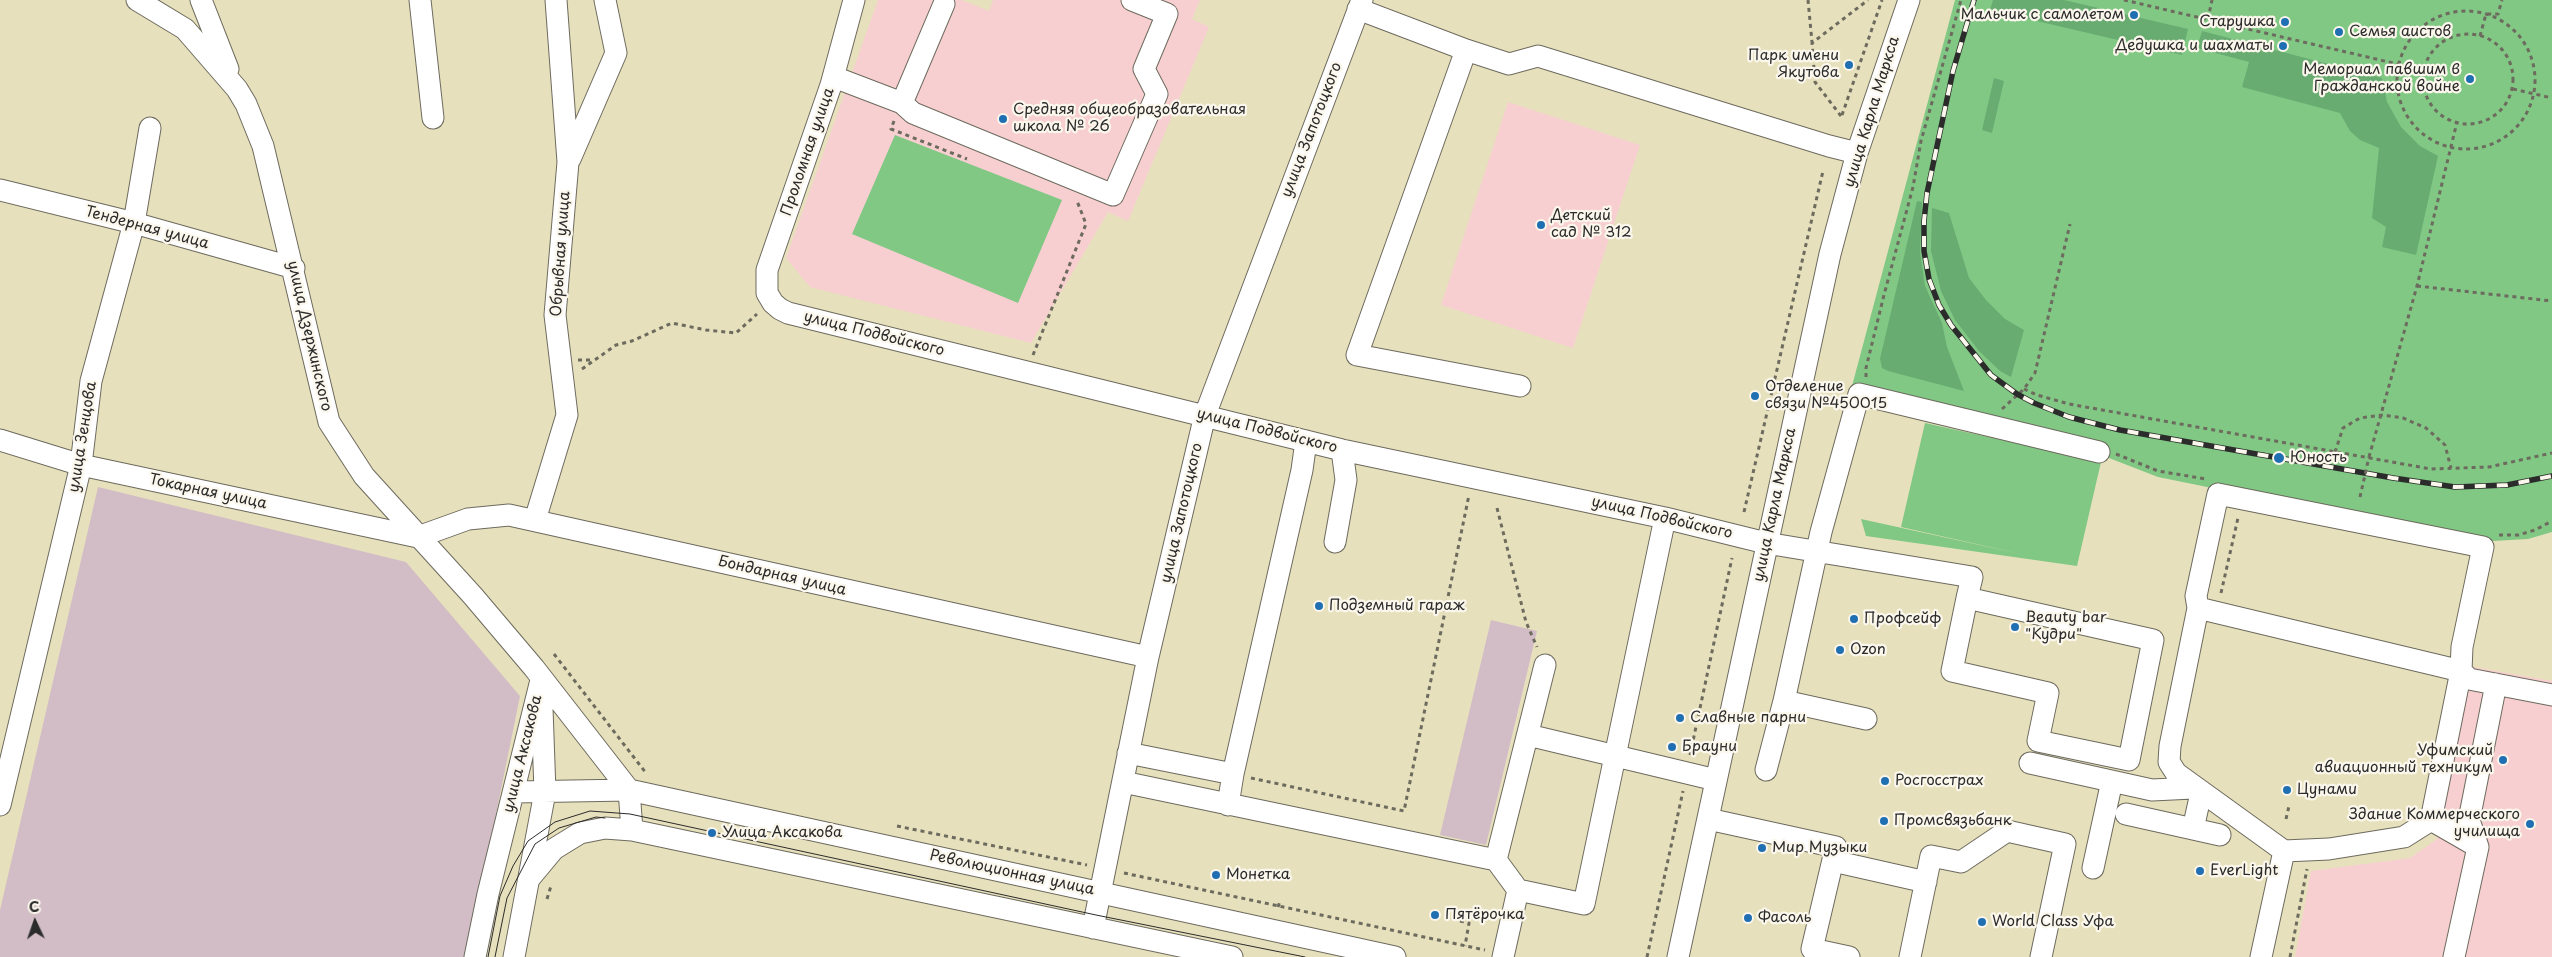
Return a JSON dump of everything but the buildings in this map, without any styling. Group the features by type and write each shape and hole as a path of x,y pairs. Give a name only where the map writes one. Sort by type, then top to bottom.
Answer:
{"street":[{"name":"улица Дзержинского","path":"137,0 185,29 237,89 246,104 263,146 294,268 329,422 364,476 474,596 541,680"},
{"path":"201,0 237,89"},
{"path":"420,0 433,118"},
{"name":"Обрывная улица","path":"535,520 567,415 555,315 568,162 556,0"},
{"name":"Обрывная улица","path":"568,162 616,53 605,0"},
{"name":"Проломная улица","path":"765,309 767,270 834,77 854,0"},
{"path":"834,77 902,103 913,113 1114,195 1157,94 1144,69 1167,14 1132,0"},
{"name":"улица Карла Маркса","path":"1678,957 1830,254 1858,152 1909,0"},
{"path":"902,103 944,4"},
{"path":"1360,4 1466,50 1509,64 1538,56 1829,146 1858,152"},
{"name":"улица Запотоцкого","path":"1093,928 1148,657 1205,415 1360,4"},
{"path":"1466,50 1357,355 1520,386"},
{"name":"улица Зенцова","path":"0,805 81,465 91,382 134,223 150,128"},
{"name":"Тендерная улица","path":"0,190 134,223 294,268"},
{"name":"улица Подвойского","path":"765,309 788,313 1342,450 1665,518 1766,543 1818,550 1972,577 1968,598"},
{"path":"1766,770 1784,701 1818,550 1859,394 2106,453"},
{"name":"Токарная улица","path":"0,440 81,465 418,537"},
{"path":"1228,805 1233,774 1302,470 1306,441"},
{"path":"1335,542 1346,480 1342,450"},
{"path":"2218,494 2483,547 2462,647 2461,671 2431,820 2404,837 2329,849 2284,851 2176,774 2170,762 2170,746 2198,608 2196,596 2218,494"},
{"name":"Бондарная улица","path":"418,537 468,519 509,515 1148,657"},
{"path":"1123,782 1496,860 1518,890 1584,904 1665,518"},
{"path":"1968,598 2153,640 2129,760 2038,740 2048,693 1952,672 1968,598"},
{"path":"2198,608 2461,671 2469,679 2552,695"},
{"path":"1496,860 1545,665"},
{"path":"541,680 629,790 632,830"},
{"name":"улица Аксакова","path":"514,957 545,792 541,680"},
{"name":"улица Аксакова","path":"475,957 488,894 541,680"},
{"path":"2454,957 2478,847 2469,820 2496,684"},
{"path":"1784,701 1866,719"},
{"path":"1528,735 1716,780"},
{"path":"1128,752 1233,774"},
{"path":"2030,763 2152,790 2197,790"},
{"path":"2093,868 2112,781"},
{"name":"Революционная улица","path":"514,792 629,790 1395,957"},
{"path":"2193,829 2197,790"},
{"path":"2126,814 2220,835"},
{"path":"1708,819 1836,847 1812,949 1849,957"},
{"path":"2431,820 2478,847"},
{"path":"529,878 554,849 580,833 606,828 632,830 1232,957"},
{"path":"1910,957 1931,856 1961,862 2007,831 2065,844 2042,957"},
{"path":"2261,957 2284,851"},
{"path":"1833,862 1926,882"},
{"path":"1504,956 1518,890"}],"path":[{"path":"1808,0 1815,82 1841,116 1882,0"},
{"path":"1812,42 1868,0"},
{"path":"1873,383 1866,378 1866,368 1913,187 1921,141 1961,0"},
{"path":"2124,0 2423,70"},
{"path":"2208,19 2212,0"},
{"path":"2486,14 2504,22 2517,33 2527,46 2533,62 2536,79 2534,94 2527,113 2516,128 2500,140 2483,147 2464,149 2450,146 2430,138 2417,128 2407,114 2400,99 2397,82 2399,64 2411,40 2432,20 2450,13 2469,11 2498,14 2502,0"},
{"path":"2480,36 2486,14"},
{"path":"2463,34 2480,36 2491,40 2502,49 2510,61 2514,75 2513,89 2508,102 2499,113 2475,125 2461,125 2435,112 2427,100 2422,85 2423,70 2428,57 2437,45 2449,38 2463,34"},
{"path":"2513,89 2552,98"},
{"path":"2360,497 2417,286 2457,122"},
{"path":"1744,512 1823,171"},
{"path":"1032,358 1086,224 1076,195"},
{"path":"1986,425 2024,389 2035,373 2070,224"},
{"path":"2417,286 2552,301"},
{"path":"593,360 616,345 639,339 672,323 706,330 736,333 765,309"},
{"path":"2024,389 2037,395 2069,404 2431,469 2489,467 2552,453"},
{"path":"2335,452 2343,428 2360,418 2383,415 2403,418 2426,428 2445,445 2451,468"},
{"path":"2106,453 2158,471 2214,481"},
{"path":"1233,774 1404,811 1472,477"},
{"path":"1497,508 1526,622 1545,665"},
{"path":"2219,601 2240,509"},
{"path":"2490,535 2518,535 2535,530 2552,521"},
{"path":"554,654 647,774 655,775"},
{"path":"2286,819 2289,806"},
{"path":"890,824 1105,869 1278,908 1465,946 1504,956"},
{"path":"2290,957 2307,868 2316,866"},
{"path":"1278,908 1280,901"},
{"path":"1460,921 1469,923 1465,946"}],"shaded area":[{"name":"Средняя общеобразовательная школа № 26","path":"878,0 962,0 989,11 993,0 1200,0 1192,19 1209,27 1128,221 1108,212 1031,343 810,287 786,258"},
{"name":"Детский сад № 312","path":"1508,102 1640,145 1573,348 1441,305"},
{"path":"98,487 406,562 520,696 467,957 0,957 0,910"},
{"path":"1491,620 1537,631 1486,845 1440,835"},
{"name":"Уфимский авиационный техникум","path":"2473,667 2552,681 2552,957 2295,957 2311,871 2410,858 2437,839"}],"green space":[{"path":"1955,0 2552,0 2552,532 2528,539 2493,541 2370,520 2158,477 2060,439 1852,386"},
{"path":"1993,0 2064,0 2188,29 2182,55 1990,10"},
{"path":"2202,31 2382,78 2387,102 2401,127 2420,146 2438,156 2416,255 2382,247 2386,227 2372,218 2379,148 2360,140 2350,131 2340,113 2242,87 2249,62 2197,48"},
{"path":"1994,78 2004,81 1992,133 1982,130"},
{"path":"895,135 1062,200 1018,303 852,234"},
{"path":"1917,201 1922,202 1920,252 1925,286 1942,323 1947,347 1964,391 1882,368 1880,359"},
{"path":"1932,208 1949,213 1969,278 1986,300 2005,319 2024,330 2011,377 2000,371 1979,351 1955,320 1941,291 1931,251"},
{"path":"1925,423 2101,462 2077,566 1866,536 1861,519 2025,555 1901,527"}],"tram line":[{"path":"488,957 500,896 513,866 528,841 555,822 590,811 630,814 1096,915 1305,957"},
{"path":"495,957 507,898 535,844 559,828 596,817 605,818"}],"railway":[{"path":"1974,0 1953,71 1927,193 1924,221 1924,251 1929,279 1939,305 1951,325 1991,375 2017,394 2034,403 2069,417 2120,430 2393,478 2455,487 2507,485 2552,476"}],"place":[{"name":"Мальчик с самолетом","path":"2134,15"},
{"name":"Старушка","path":"2285,22"},
{"name":"Семья аистов","path":"2339,32"},
{"name":"Дедушка и шахматы","path":"2283,46"},
{"name":"Парк имени Якутова","path":"1849,65"},
{"name":"Мемориал павшим в Гражданской войне","path":"2470,79"},
{"name":"Средняя общеобразовательная школа № 26","path":"1003,119"},
{"name":"Детский сад № 312","path":"1541,225"},
{"name":"Отделение связи №450015","path":"1755,396"},
{"name":"Юность","path":"2279,458"},
{"name":"Подземный гараж","path":"1319,606"},
{"name":"Профсейф","path":"1854,619"},
{"name":"Beauty bar \"Кудри\"","path":"2015,627"},
{"name":"Ozon","path":"1840,650"},
{"name":"Славные парни","path":"1680,718"},
{"name":"Брауни","path":"1672,747"},
{"name":"Уфимский авиационный техникум","path":"2503,760"},
{"name":"Росгосстрах","path":"1885,781"},
{"name":"Цунами","path":"2287,790"},
{"name":"Промсвязьбанк","path":"1884,821"},
{"name":"Здание Коммерческого училища","path":"2530,824"},
{"name":"Улица Аксакова","path":"712,833"},
{"name":"Мир Музыки","path":"1762,848"},
{"name":"EverLight","path":"2200,871"},
{"name":"Монетка","path":"1216,875"},
{"name":"Пятёрочка","path":"1435,915"},
{"name":"Фасоль","path":"1748,918"},
{"name":"World Class Уфа","path":"1982,922"}]}
